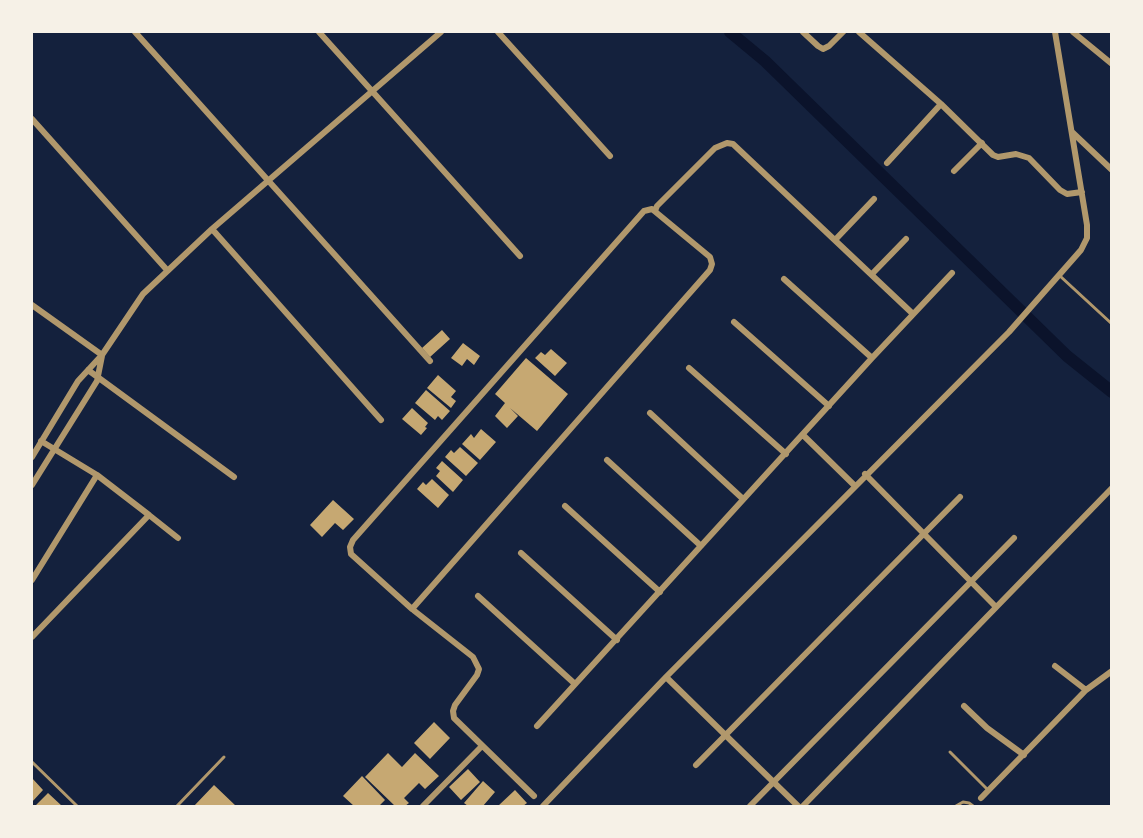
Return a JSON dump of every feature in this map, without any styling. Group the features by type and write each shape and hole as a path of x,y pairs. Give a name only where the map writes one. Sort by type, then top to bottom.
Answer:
{"street":[{"path":"135,32 430,361"},
{"path":"319,32 520,256"},
{"path":"32,457 78,381 102,355 143,294 212,229 441,32"},
{"path":"498,32 610,156"},
{"path":"803,32 824,49 843,32"},
{"path":"858,32 941,104 993,155 998,157 1016,154 1029,158 1060,190 1067,194 1082,192"},
{"path":"543,807 666,677 1009,332 1077,256 1087,237 1082,192 1055,32"},
{"path":"1073,32 1112,64"},
{"path":"887,163 941,104"},
{"path":"32,119 167,270"},
{"path":"1072,132 1112,170"},
{"path":"954,171 982,142"},
{"path":"655,211 657,206 715,148 727,143 733,144 913,314"},
{"path":"835,240 874,199"},
{"path":"412,609 710,270 712,264 710,257 652,209 644,211 350,547 351,554 412,609 473,657 479,669 477,675 455,705 453,714 458,723 534,796"},
{"path":"212,229 381,420"},
{"path":"872,274 906,239"},
{"path":"537,726 952,273"},
{"path":"784,279 872,358"},
{"path":"32,305 102,355"},
{"path":"734,322 828,406"},
{"path":"32,485 98,376 102,355"},
{"path":"689,368 786,454"},
{"path":"88,370 234,477"},
{"path":"650,413 743,499"},
{"path":"803,435 855,486"},
{"path":"41,441 97,475 178,538"},
{"path":"607,460 701,546"},
{"path":"866,474 996,608"},
{"path":"32,580 97,475"},
{"path":"803,807 1112,488"},
{"path":"696,765 960,497"},
{"path":"565,506 660,592"},
{"path":"32,637 149,515"},
{"path":"750,807 1014,538"},
{"path":"521,554 617,640"},
{"path":"478,596 575,684"},
{"path":"1055,666 1086,690"},
{"path":"981,798 1086,690 1112,671"},
{"path":"666,677 798,807"},
{"path":"964,706 987,728 1023,755"},
{"path":"423,807 482,746"}],"lane":[{"path":"1060,276 1112,324"},
{"path":"950,752 989,791"},
{"path":"177,807 224,757"},
{"path":"32,762 77,807"},
{"path":"956,807 963,802 973,807"}],"building":[{"path":"442,330 450,339 430,357 422,348"},
{"path":"463,343 480,356 474,365 467,359 462,366 451,358"},
{"path":"551,349 567,363 555,376 535,358 541,352 545,355"},
{"path":"526,358 568,394 537,431 510,408 518,416 507,428 495,416 505,403 495,394"},
{"path":"438,375 456,391 451,397 456,401 451,408 427,388"},
{"path":"426,390 450,411 442,420 438,416 435,420 415,403"},
{"path":"412,408 428,423 421,435 402,419"},
{"path":"481,429 496,442 480,460 462,444 471,434 474,438"},
{"path":"460,447 478,463 466,476 445,457 451,450 454,453"},
{"path":"442,461 463,480 453,492 436,476 440,471 436,468"},
{"path":"432,479 449,495 438,508 417,489 423,482 426,485"},
{"path":"333,500 354,519 343,530 335,523 322,537 310,525"},
{"path":"434,722 450,738 430,759 414,743"},
{"path":"388,753 402,767 415,753 439,776 425,789 419,783 404,798 409,803 405,806 395,806 365,777"},
{"path":"468,769 480,782 461,800 449,787"},
{"path":"362,776 385,800 379,806 354,806 343,796"},
{"path":"32,778 43,790 32,802"},
{"path":"483,781 495,792 483,806 468,806 464,803"},
{"path":"214,785 236,806 194,806"},
{"path":"515,790 527,803 523,806 498,806"},
{"path":"48,793 62,806 35,806"}],"waterway":[{"path":"730,32 765,61 1067,356 1112,392"}]}
